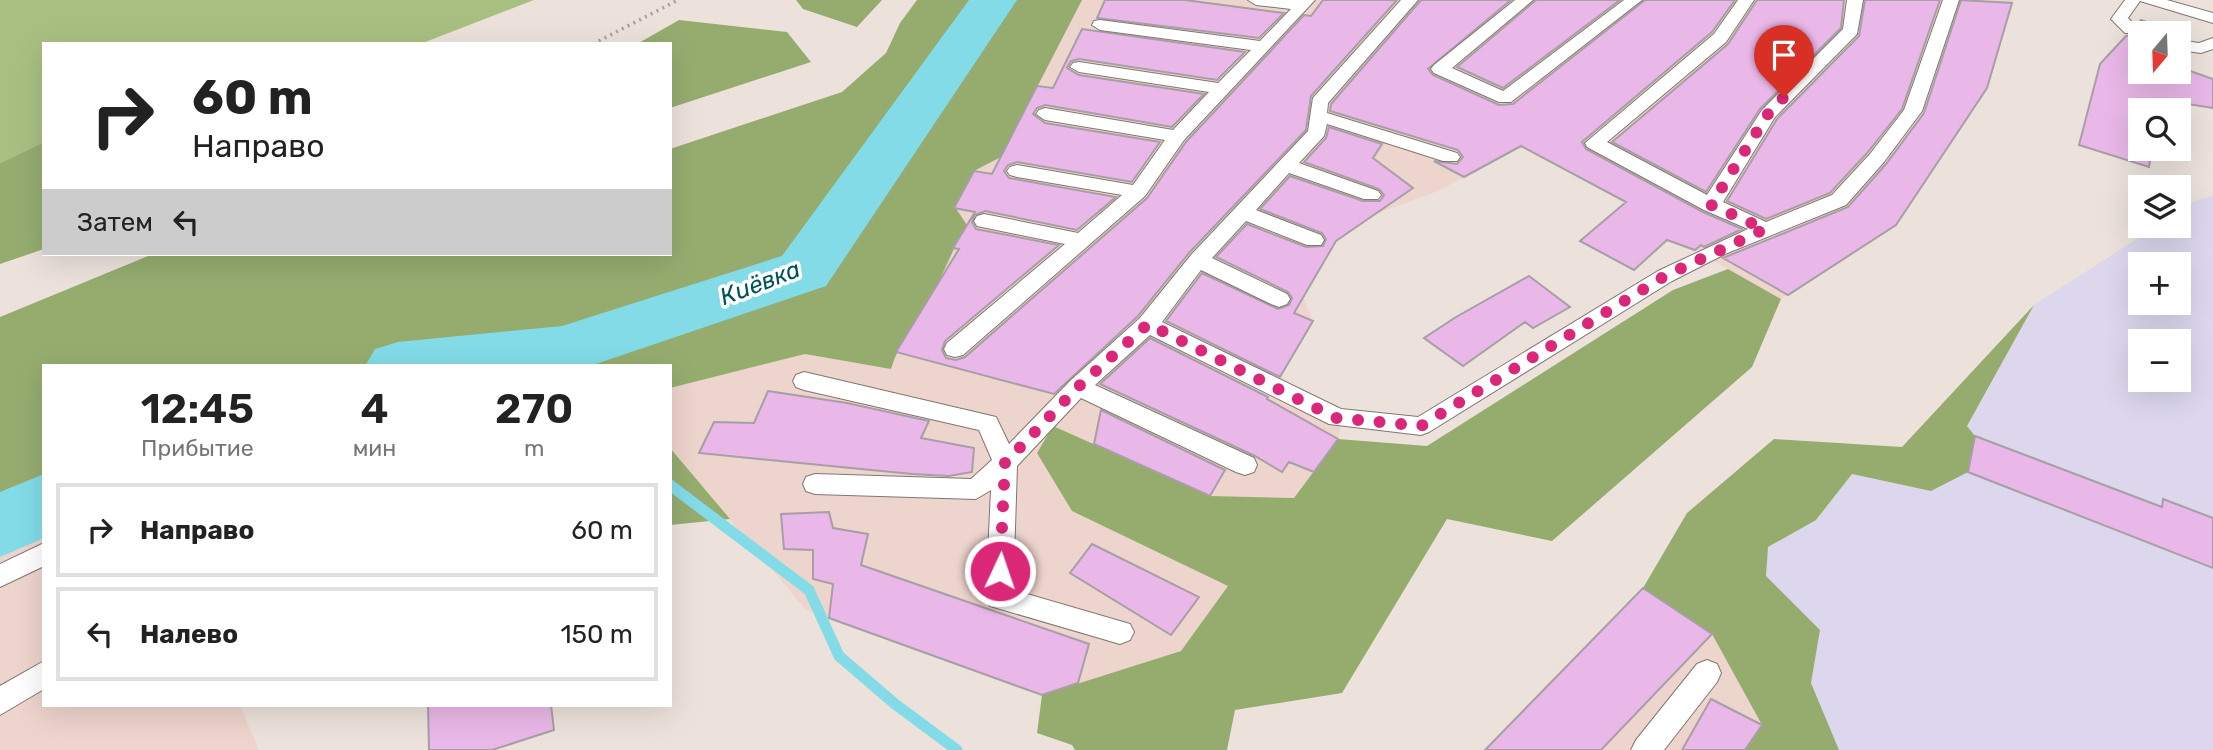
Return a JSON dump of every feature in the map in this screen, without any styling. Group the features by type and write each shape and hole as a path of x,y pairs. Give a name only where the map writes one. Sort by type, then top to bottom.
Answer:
{"lane":[{"path":"1255,0 1306,3"},
{"path":"815,484 976,489 1005,463 1078,387 1148,324 1198,260 1317,132 1319,102 1410,0"},
{"path":"1525,0 1440,69 1505,98 1634,0"},
{"path":"1746,0 1720,38 1594,143 1711,205 1765,229"},
{"path":"1711,205 1768,114 1851,30 1855,0"},
{"path":"1148,324 1336,418 1421,426 1665,276 1765,229 1839,200 1877,158 1913,111 1951,0"},
{"path":"2128,26 2119,19 2133,0"},
{"path":"2148,0 2213,18"},
{"path":"955,349 1138,191 1177,136 1306,3"},
{"path":"1100,25 1264,47"},
{"path":"2191,47 2201,48 2213,43"},
{"path":"1079,67 1222,89"},
{"path":"1045,114 1177,136"},
{"path":"1319,116 1450,158"},
{"path":"1285,164 1371,195"},
{"path":"1017,170 1138,191"},
{"path":"1244,213 1314,240"},
{"path":"984,220 1082,241"},
{"path":"1198,260 1279,299"},
{"path":"804,381 988,423 1005,463 999,598 1120,632"},
{"path":"1078,387 1245,465"},
{"path":"0,576 42,555"},
{"path":"1646,750 1707,673"},
{"path":"0,702 42,674"}],"path":[{"path":"597,42 678,0"}],"shaded area":[{"path":"1081,0 2013,0 1987,88 1896,225 1781,299 1695,250 1672,242 1674,227 1509,140 1482,160 1474,172 1438,191 1376,214 1337,240 1303,297 1313,321 1280,377 1344,410 1338,439 1181,651 1042,695 806,610 672,450 672,387 805,354 891,368 896,352 936,286 967,225 954,207 974,171 1001,157"},
{"path":"2213,195 2213,750 1839,750 1811,683 1820,630 1765,576 1768,547 1816,520 1852,474 1931,491 2034,305 2138,238 2191,238 2191,203"},
{"path":"42,515 42,707 241,707 259,750 0,750 0,534"},
{"path":"1643,588 1712,634 1762,725 1745,750 1485,750"}],"green space":[{"path":"0,0 534,0 425,42 42,42 42,143 0,163"},
{"path":"796,0 882,0 857,27 803,9"},
{"path":"917,0 1082,0 1001,157 974,171 955,207 967,225 935,288 900,347 891,369 805,354 672,387 672,364 42,364 42,515 0,534 0,317 148,256 672,256 672,148 842,92 886,53 900,23"},
{"path":"679,20 787,32 811,62 672,107 672,42 640,42"},
{"path":"42,143 42,250 0,264 0,163"},
{"path":"1728,269 1781,299 1752,367 1552,541 1447,519 1342,693 1235,710 1227,750 1075,750 1072,745 1037,733 1042,695 1181,651 1228,586 1072,511 1037,453 1053,426 1210,496 1294,498 1338,439 1427,446 1673,290"},
{"path":"2034,305 1967,426 1975,436 1968,472 1931,491 1852,474 1816,520 1768,547 1766,576 1820,630 1811,683 1839,750 1745,750 1762,725 1712,634 1643,588 1687,513 1774,439 1902,447"},
{"path":"672,450 730,519 672,525"}],"building":[{"path":"1105,0 1185,0 1284,13 1259,38 1097,18"},
{"path":"1323,0 1397,0 1311,96 1306,130 1189,253 1138,316 1054,394 896,352 959,249 953,248 975,212 954,208 974,171 992,174 1037,86 1053,88 1082,29 1245,52 1217,80 1079,59 1071,61 1067,68 1079,75 1204,94 1172,127 1045,105 1037,108 1033,114 1045,123 1160,142 1132,182 1017,162 1008,165 1004,171 1009,178 1116,197 1077,230 985,211 975,215 972,222 976,229 1059,245 945,341 942,350 946,358 956,360 965,357 1147,198 1186,142 1304,15 1311,16"},
{"path":"1421,0 1511,0 1428,69 1433,75 1499,105 1513,104 1645,0 1735,0 1712,32 1582,142 1586,149 1703,212 1742,229 1704,247 1701,245 1695,250 1667,240 1634,270 1580,241 1626,202 1521,146 1464,177 1434,161 1457,164 1463,157 1458,150 1330,111 1331,104"},
{"path":"1536,0 1620,0 1503,88 1457,67"},
{"path":"1757,0 1844,0 1841,28 1760,109 1706,192 1612,142 1728,44"},
{"path":"1865,0 1940,0 1902,109 1868,152 1830,193 1766,219 1727,201 1777,119 1859,36"},
{"path":"1961,0 2012,3 1987,88 1896,225 1788,295 1723,258 1848,207 1886,164 1924,113"},
{"path":"2126,36 2128,84 2191,84 2191,71 2213,79 2213,108 2191,105 2191,98 2128,98 2128,160 2079,145 2100,64"},
{"path":"1329,127 1382,144 1373,158 1413,188 1336,241 1294,313 1313,321 1280,377 1166,321 1202,273 1278,309 1289,305 1292,298 1288,292 1216,257 1247,224 1306,247 1323,246 1326,239 1322,233 1260,209 1290,176 1363,201 1380,201 1384,195 1379,189 1304,162 1326,138"},
{"path":"2130,161 2150,161 2149,167"},
{"path":"1529,276 1570,307 1533,328 1525,322 1463,366 1424,338 1456,317"},
{"path":"1150,338 1268,397 1267,399 1338,439 1314,472 1289,462 1282,472 1255,456 1100,384"},
{"path":"768,391 847,403 929,421 921,438 974,448 972,472 949,476 912,474 699,453 714,422 754,423"},
{"path":"1101,410 1225,470 1210,496 1094,444"},
{"path":"1975,436 2162,507 2163,499 2213,518 2213,568 1968,472"},
{"path":"829,512 833,528 868,534 861,565 1089,644 1078,683 1042,695 829,618 833,584 813,579 813,550 784,549 781,514"},
{"path":"1092,544 1199,597 1171,635 1070,573"},
{"path":"1643,588 1712,634 1601,750 1485,750"},
{"path":"1711,699 1762,725 1745,750 1682,750"},
{"path":"428,707 551,707 554,730 492,750 429,750"}],"waterway":[{"name":"Киёвка","path":"419,364 564,350 804,271 993,0"},
{"path":"564,350 572,364"},
{"path":"672,487 809,590 839,656 895,704 957,750"},
{"name":"Киёвка","path":"0,526 42,505"}],"route":[{"path":"1000,571 1005,463 1078,387 1148,324 1336,418 1421,426 1665,276 1765,229 1711,205 1768,114 1784,97"}]}
